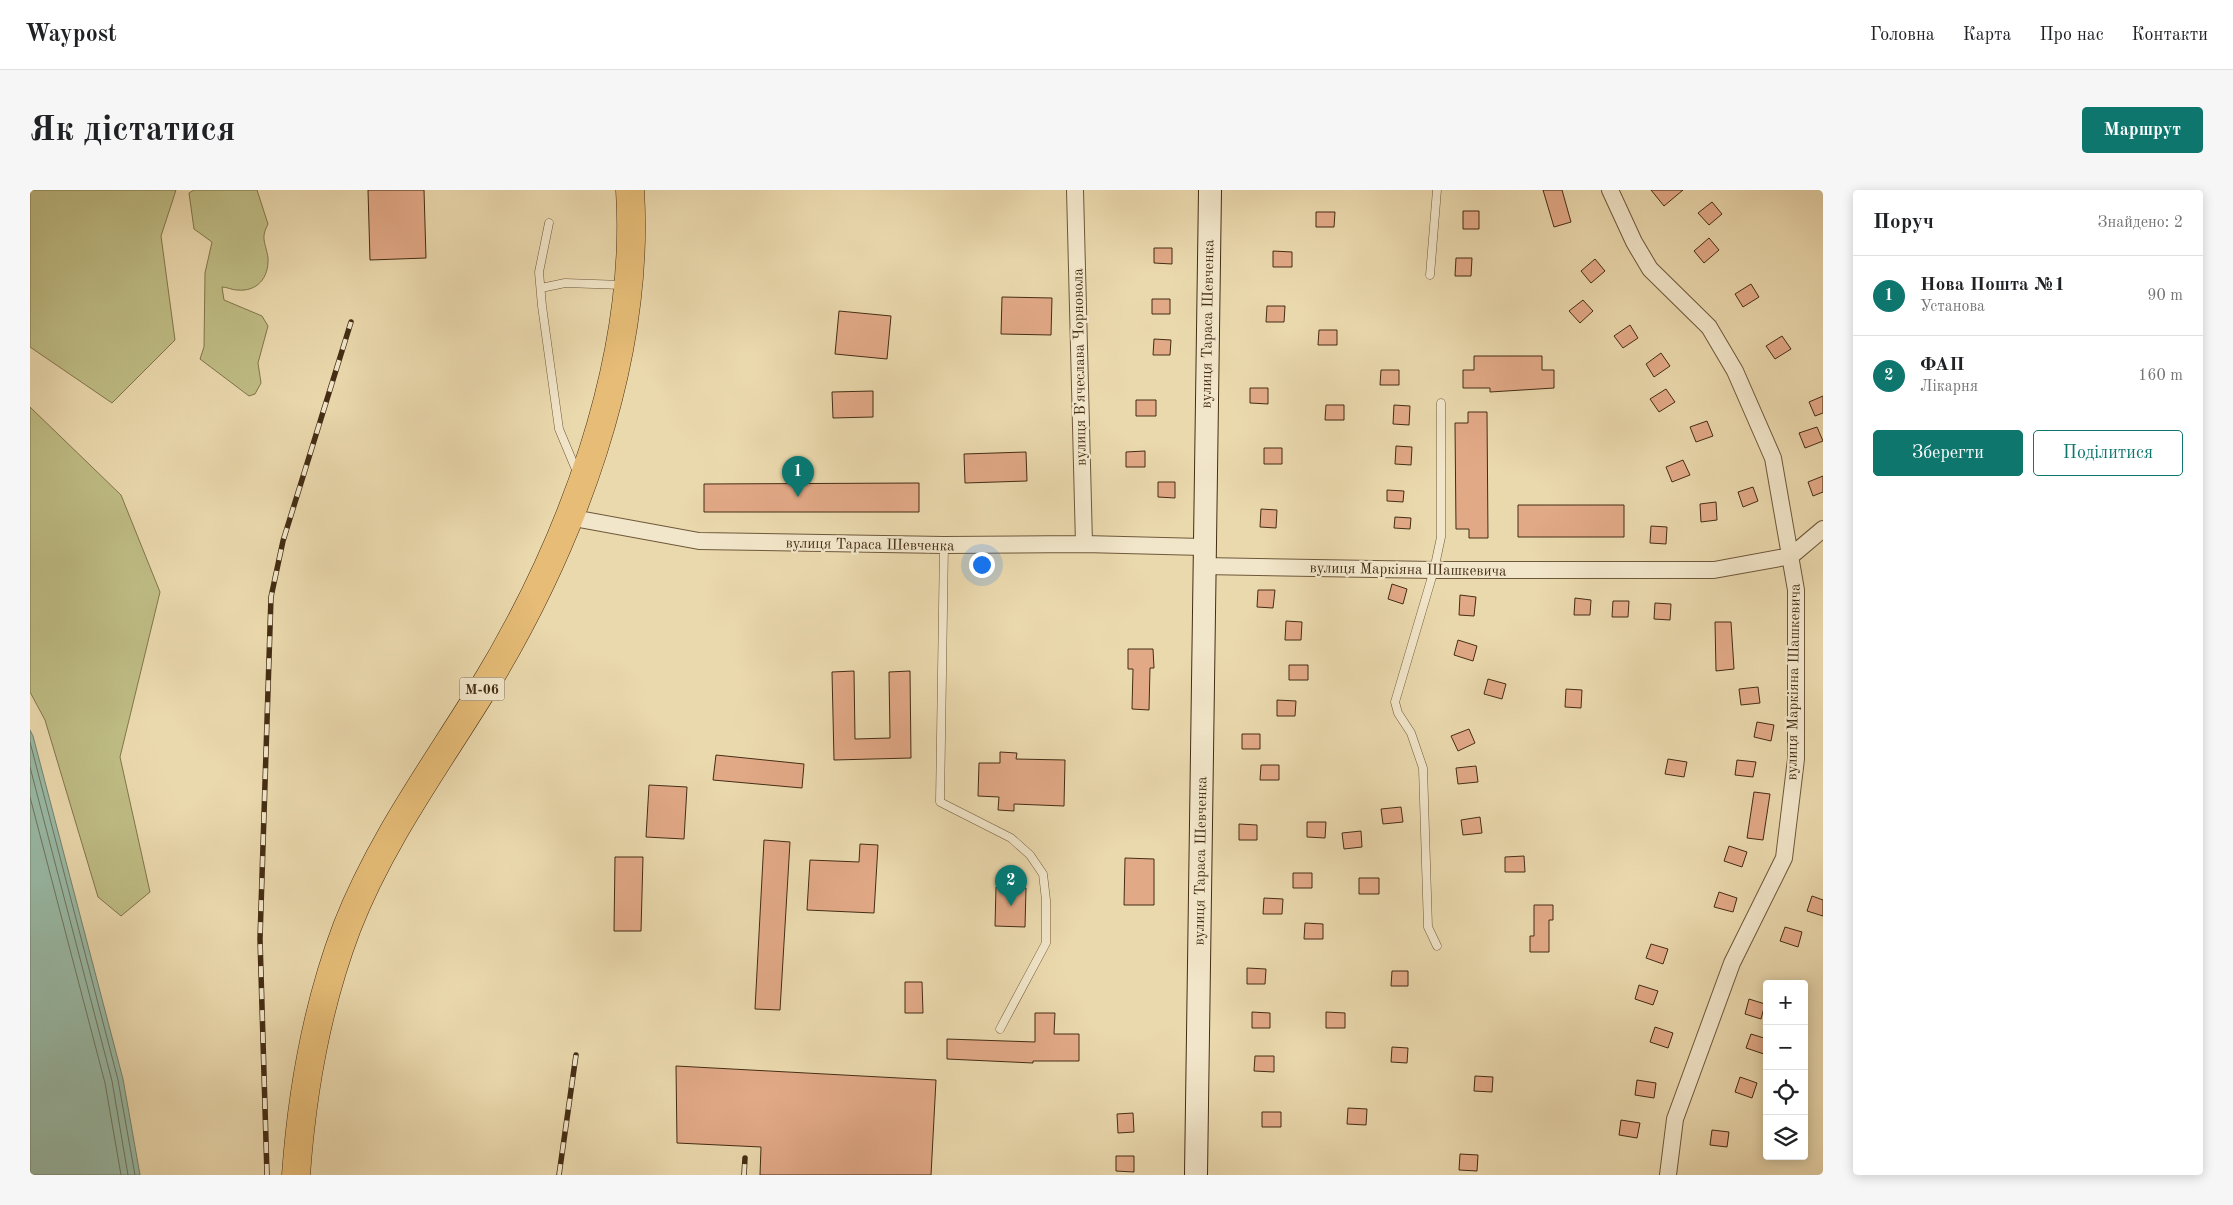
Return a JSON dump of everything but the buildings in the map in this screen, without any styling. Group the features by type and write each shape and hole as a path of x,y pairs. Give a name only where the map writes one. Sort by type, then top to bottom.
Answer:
{"highway":[{"name":"М-06","path":"296,1175 300,1111 312,1049 326,990 348,926 376,865 409,806 513,637 568,517 581,482 608,394 620,340 628,285 632,218 630,190"}],"street":[{"name":"вулиця Вʼячеслава Чорновола","path":"1075,190 1084,544"},
{"name":"вулиця Тараса Шевченка","path":"1196,1175 1203,557 1210,190"},
{"name":"вулиця Маркіяна Шашкевича","path":"1610,190 1634,242 1650,269 1709,327 1735,371 1773,458 1796,590 1796,759 1784,858 1732,963 1675,1118 1668,1175"},
{"name":"вулиця Тараса Шевченка","path":"568,517 699,541 944,545 1084,544 1203,557"},
{"path":"1791,556 1823,529"},
{"name":"вулиця Маркіяна Шашкевича","path":"1203,557 1434,570 1714,570 1791,556"}],"lane":[{"path":"1430,275 1437,190"},
{"path":"549,223 540,272 540,288 559,429 581,482"},
{"path":"540,288 565,283 628,285"},
{"path":"1437,946 1428,927 1423,768 1411,734 1398,713 1395,702 1434,570 1441,537 1441,403"},
{"path":"944,545 940,802 1011,838 1030,855 1043,874 1046,900 1046,943 1000,1029"}],"shaded area":[{"path":"30,190 176,190 161,236 175,340 112,403 30,347"},
{"path":"194,190 257,190 268,224 264,234 268,265 264,277 256,286 250,289 237,290 222,287 224,300 262,316 268,326 258,363 261,383 255,394 249,396 200,359 204,347 205,273 212,242 194,229 189,193"},
{"path":"30,407 121,495 160,592 120,757 150,892 121,916 98,897 45,720 30,692"}],"water":[{"path":"30,730 123,1079 140,1175 30,1175"}],"railway":[{"path":"267,1175 260,939 271,597 283,541 351,322"},
{"path":"559,1175 576,1055"},
{"path":"744,1175 745,1158"}],"place":[{"name":"Нова Пошта №1","path":"798,497"},
{"name":"ФАП","path":"1011,906"}]}
